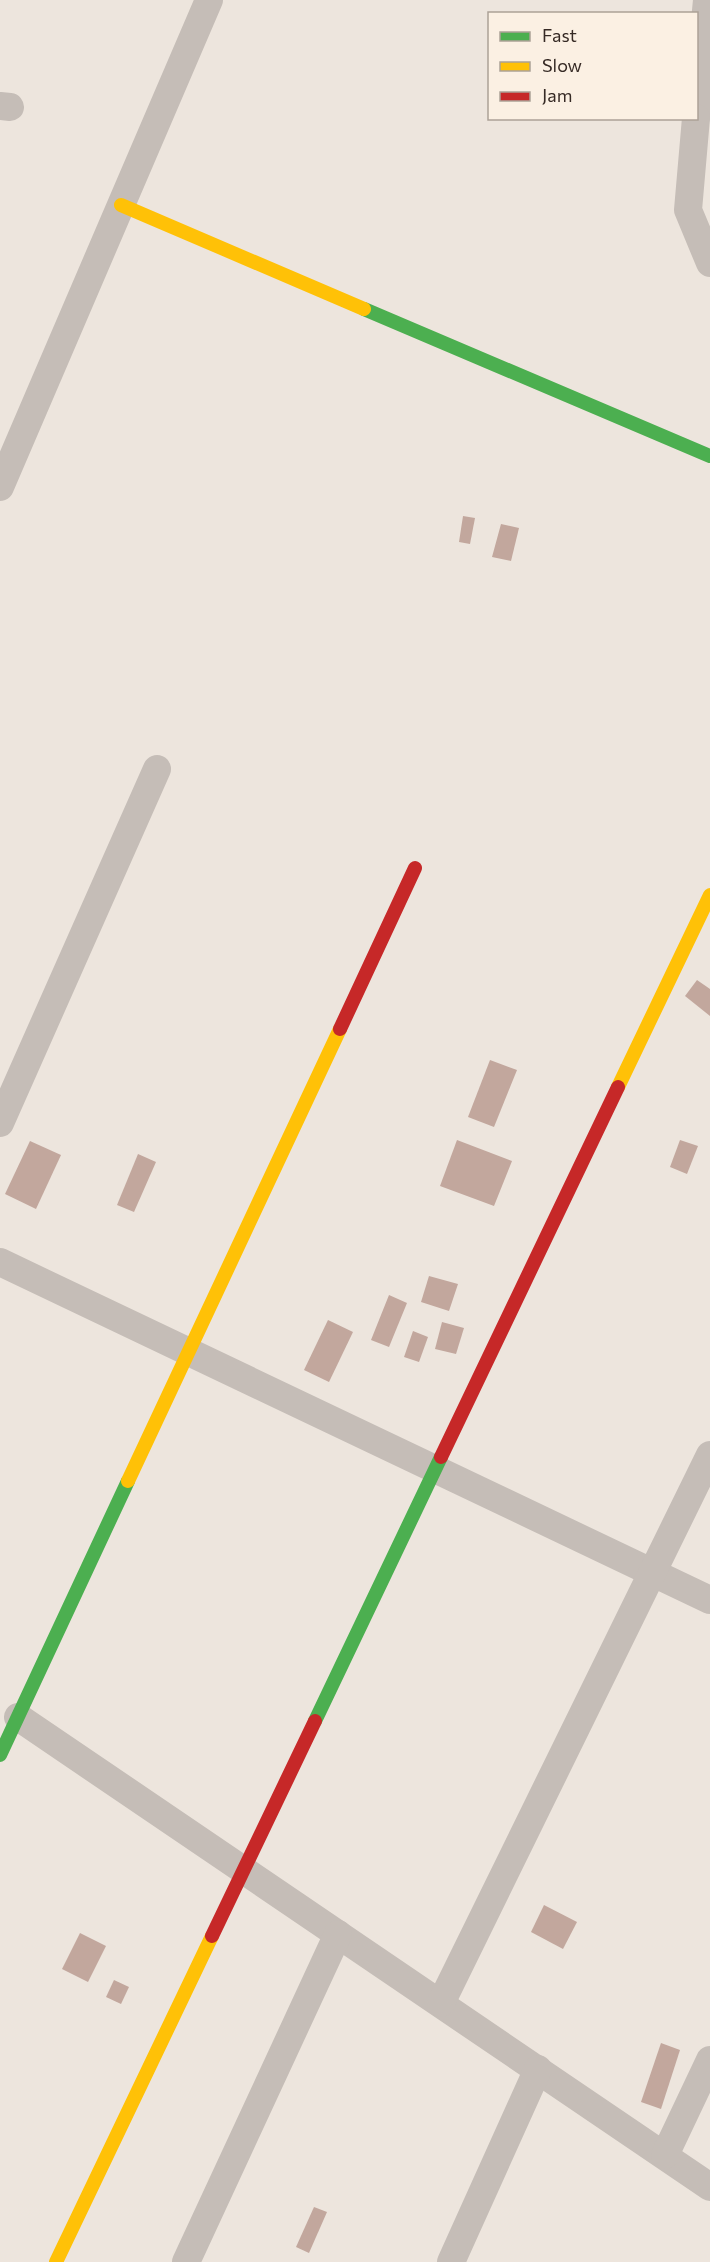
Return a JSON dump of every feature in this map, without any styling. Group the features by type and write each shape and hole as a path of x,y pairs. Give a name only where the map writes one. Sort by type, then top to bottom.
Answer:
{"street":[{"path":"0,487 209,0"},
{"path":"698,97 707,0"},
{"path":"696,120 688,210 710,263"},
{"path":"121,205 710,456"},
{"path":"0,1123 157,769"},
{"path":"0,1755 415,868"},
{"path":"56,2262 710,895"},
{"path":"0,1262 710,1600"},
{"path":"441,2003 710,1455"},
{"path":"18,1717 710,2187"},
{"path":"186,2262 338,1934"},
{"path":"665,2155 710,2060"},
{"path":"451,2262 538,2069"}],"building":[{"path":"463,516 475,518 470,544 459,542"},
{"path":"501,524 519,528 511,561 492,557"},
{"path":"697,980 710,989 710,1016 685,996"},
{"path":"490,1060 517,1070 494,1127 468,1117"},
{"path":"457,1140 512,1161 494,1206 440,1186"},
{"path":"680,1140 698,1146 687,1174 670,1167"},
{"path":"30,1141 61,1155 36,1209 5,1194"},
{"path":"138,1154 156,1162 134,1212 117,1205"},
{"path":"429,1276 458,1284 449,1311 421,1302"},
{"path":"389,1295 407,1303 389,1347 371,1340"},
{"path":"328,1320 353,1332 329,1382 304,1370"},
{"path":"442,1322 464,1328 456,1354 435,1349"},
{"path":"413,1331 428,1337 419,1362 404,1357"},
{"path":"544,1905 577,1922 563,1949 531,1932"},
{"path":"80,1933 106,1946 88,1982 62,1969"},
{"path":"114,1980 129,1987 121,2004 106,1997"},
{"path":"661,2043 680,2050 661,2109 641,2102"},
{"path":"314,2207 327,2212 309,2253 296,2247"}],"traffic: fast":[{"path":"364,309 710,456"},
{"path":"315,1721 441,1457"},
{"path":"0,1755 128,1481"}],"traffic: slow":[{"path":"121,205 364,309"},
{"path":"618,1087 710,895"},
{"path":"128,1481 340,1029"},
{"path":"56,2262 212,1936"}],"traffic: jam":[{"path":"340,1029 415,868"},
{"path":"441,1457 618,1087"},
{"path":"212,1936 315,1721"}]}
